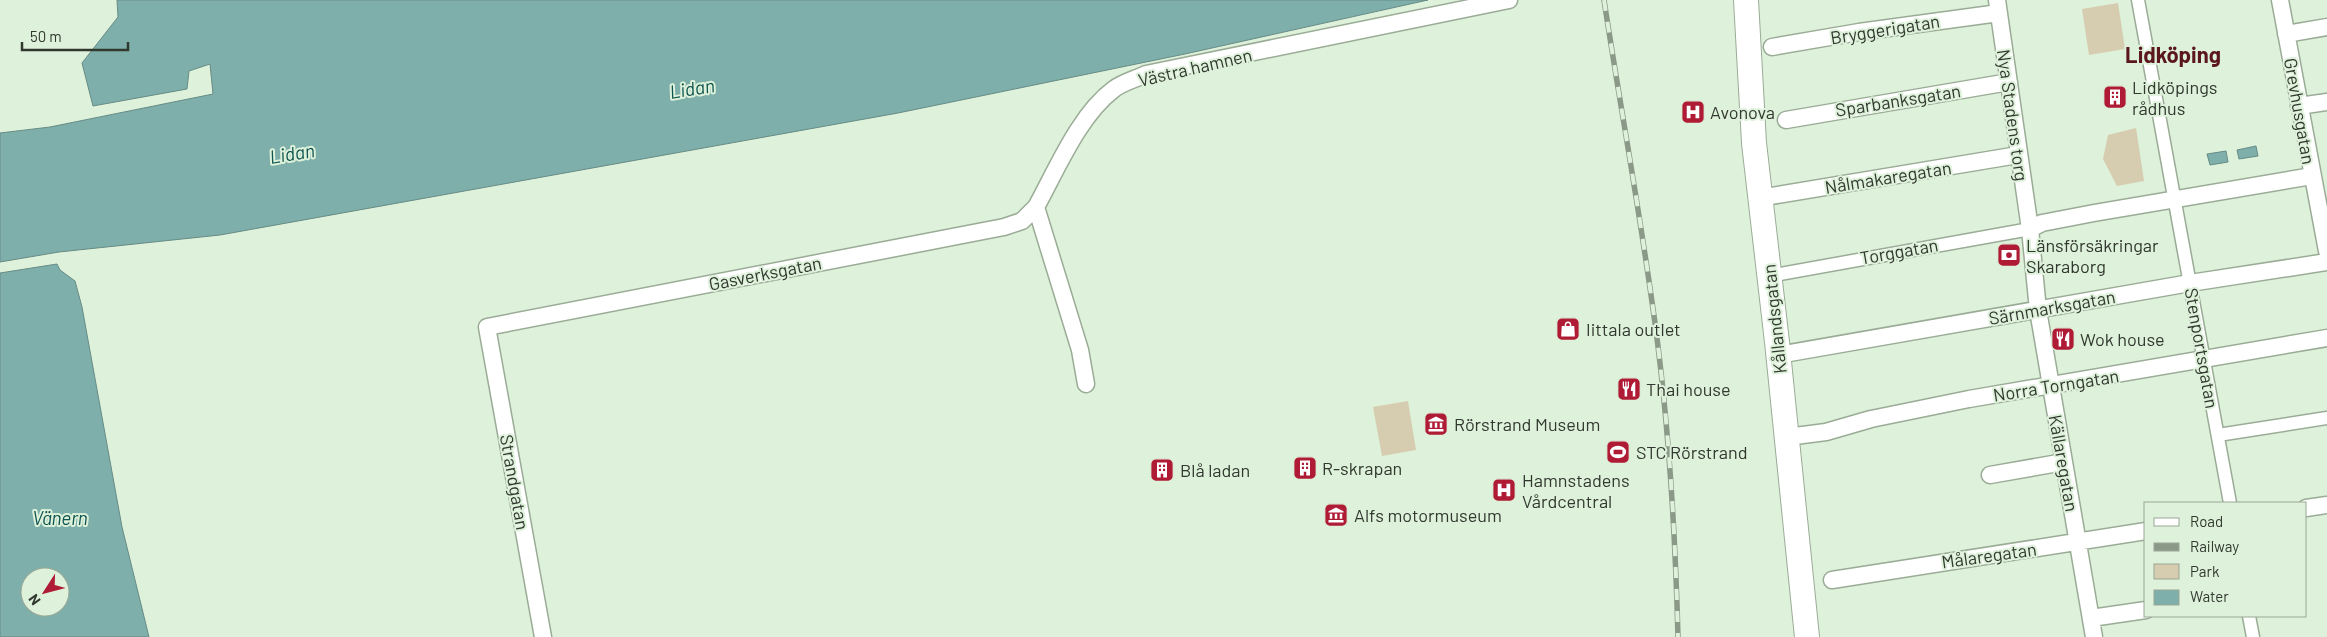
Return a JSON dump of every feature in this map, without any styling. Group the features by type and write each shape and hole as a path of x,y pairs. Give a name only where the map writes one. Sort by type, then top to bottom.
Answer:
{"main road":[{"name":"Kållandsgatan","path":"1746,0 1752,126 1787,437 1807,637"}],"street":[{"name":"Västra hamnen","path":"1036,207 1093,110 1115,88 1130,81 1146,74 1509,0"},
{"name":"Stenportsgatan","path":"2138,0 2230,502"},
{"name":"Grevhusgatan","path":"2280,0 2299,106 2318,181 2327,251"},
{"name":"Bryggerigatan","path":"1772,47 1817,41 1998,6"},
{"name":"Nya Stadens torg","path":"1998,6 2030,229"},
{"path":"2286,34 2327,27"},
{"name":"Sparbanksgatan","path":"1786,120 1829,111 2009,82"},
{"path":"2299,106 2327,102"},
{"name":"Nålmakaregatan","path":"1759,198 2018,155"},
{"path":"2030,229 2042,223 2174,196 2318,181"},
{"name":"Gasverksgatan","path":"487,327 1004,227 1022,221 1036,207"},
{"path":"1036,207 1080,350 1086,384"},
{"name":"Torggatan","path":"1769,276 1896,251 2030,229"},
{"name":"Källaregatan","path":"2030,229 2038,310 2094,637"},
{"name":"Särnmarksgatan","path":"1778,355 2190,283 2327,262"},
{"name":"Strandgatan","path":"487,327 543,637"},
{"name":"Norra Torngatan","path":"1787,437 1826,432 1870,419 1969,399 2051,387 2327,338"},
{"path":"2218,435 2327,418"},
{"path":"1990,475 2064,462"},
{"path":"2307,508 2327,505"},
{"name":"Målaregatan","path":"1832,580 2144,531"},
{"path":"2091,618 2144,610"},
{"path":"2249,617 2253,637"}],"green space":[{"path":"2118,3 2125,49 2089,55 2082,9"},
{"path":"2136,128 2144,181 2117,186 2103,159 2108,135"},
{"path":"1408,401 1416,450 1382,456 1373,407"}],"water":[{"name":"Lidan","path":"117,0 1428,0 1185,54 898,113 220,235 59,252 0,262 0,133 50,127 213,94 210,64 189,71 187,89 93,106 82,63 118,17"},
{"path":"2256,146 2258,156 2239,159 2237,150"},
{"path":"2226,151 2228,162 2210,165 2207,154"},
{"name":"Vänern","path":"57,264 60,270 75,281 82,307 122,527 149,637 0,637 0,273"}],"railway":[{"path":"1604,0 1646,258 1662,380 1673,508 1678,637"}],"place":[{"name":"Lidköpings rådhus","path":"2115,97"},
{"name":"Avonova","path":"1693,112"},
{"name":"Länsförsäkringar Skaraborg","path":"2009,255"},
{"name":"Iittala outlet","path":"1568,329"},
{"name":"Wok house","path":"2063,339"},
{"name":"Thai house","path":"1629,389"},
{"name":"Rörstrand Museum","path":"1436,424"},
{"name":"STC Rörstrand","path":"1618,452"},
{"name":"R-skrapan","path":"1305,468"},
{"name":"Blå ladan","path":"1162,470"},
{"name":"Hamnstadens Vårdcentral","path":"1504,490"},
{"name":"Alfs motormuseum","path":"1336,515"}],"district":[{"name":"Lidköping","path":"2173,54"}]}
